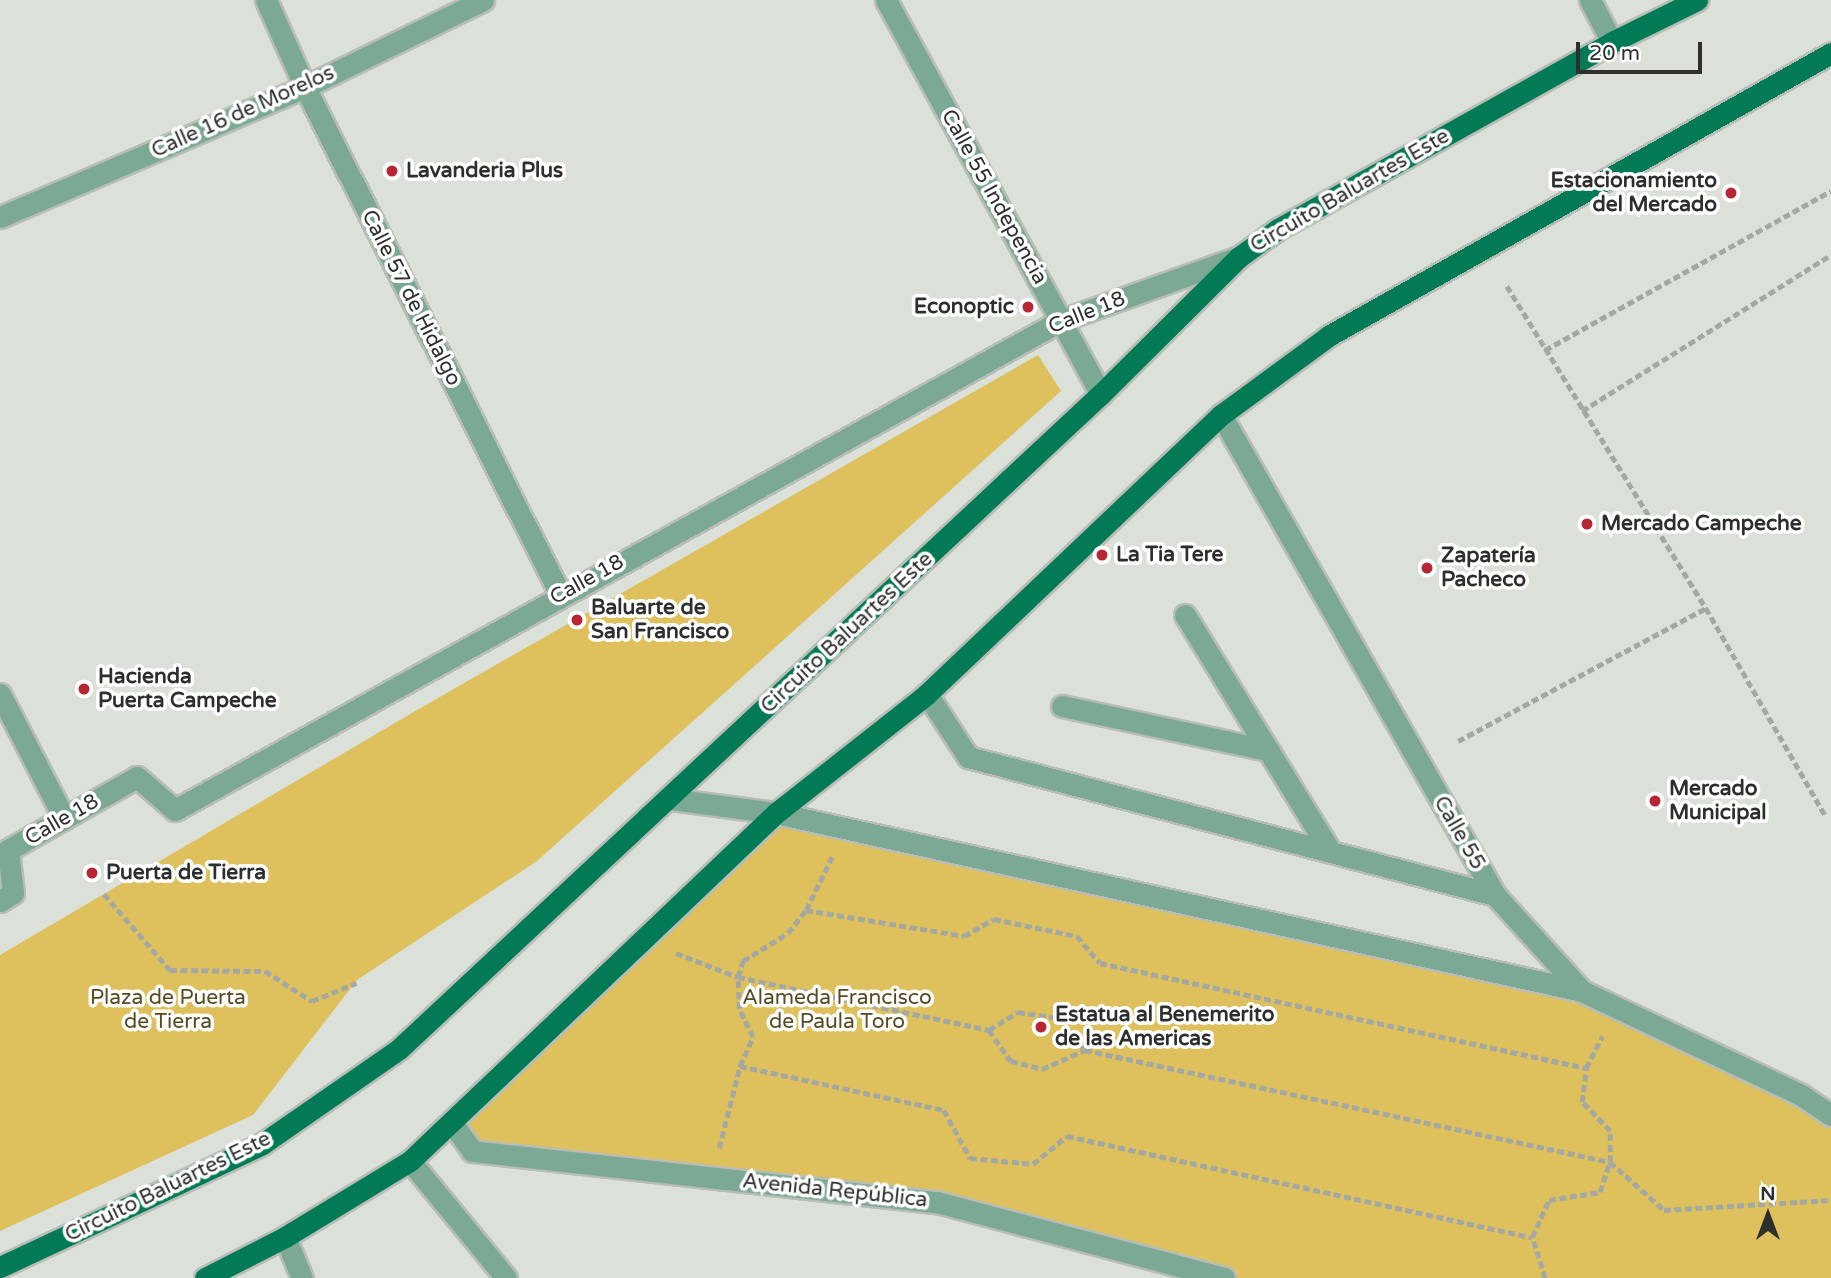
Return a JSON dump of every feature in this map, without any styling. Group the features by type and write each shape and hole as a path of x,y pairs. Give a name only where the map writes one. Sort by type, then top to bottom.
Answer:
{"main road":[{"name":"Circuito Baluartes Este","path":"0,1267 262,1144 399,1049 1101,394 1239,257 1278,229 1612,42 1697,0"},
{"path":"205,1278 285,1237 410,1161 776,813 927,694 1222,415 1330,335 1831,53"}],"street":[{"name":"Calle 57 de Hidalgo","path":"266,0 305,87 560,594"},
{"name":"Calle 16 de Morelos","path":"0,217 305,87 483,0"},
{"name":"Calle 55 Indepencia","path":"886,0 1101,394"},
{"path":"1590,0 1612,42"},
{"name":"Calle 18","path":"0,901 13,893 8,850 137,777 175,810 560,594 1062,320 1239,257"},
{"name":"Calle 55","path":"1222,415 1494,895 1582,991 1801,1095 1831,1115"},
{"path":"1185,615 1331,852"},
{"path":"0,694 64,818"},
{"path":"927,694 968,757 1494,895"},
{"path":"1062,706 1268,750"},
{"path":"670,799 776,813 1582,991"},
{"name":"Avenida República","path":"452,1123 472,1151 937,1202 1224,1278"},
{"path":"410,1161 506,1278"},
{"path":"285,1237 302,1278"}],"path":[{"path":"1545,350 1831,191"},
{"path":"1582,411 1831,255"},
{"path":"1507,286 1706,608 1825,815"},
{"path":"1458,741 1706,608"},
{"path":"711,1177 740,1066 753,1037 739,1009 738,977 743,961 788,933 806,910 846,828"},
{"path":"104,894 170,970 265,971 312,1000 356,983"},
{"path":"806,910 964,936 994,919 1077,936 1101,964 1587,1068"},
{"path":"643,940 738,977 989,1030 1011,1061 1042,1069 1085,1050 1610,1162 1664,1210 1831,1200"},
{"path":"1545,1278 1532,1237 1549,1200 1600,1192 1610,1162 1610,1130 1582,1102 1587,1068 1616,1007"},
{"path":"989,1030 1018,1012 1059,1018 1085,1050"},
{"path":"740,1066 944,1110 970,1158 1033,1164 1067,1136 1532,1237"}],"green space":[{"name":"Plaza de Puerta de Tierra","path":"1038,355 1061,391 537,861 357,980 253,1115 0,1231 0,955 417,710"},
{"name":"Alameda Francisco de Paula Toro","path":"776,813 1582,991 1831,1115 1831,1278 1224,1278 937,1202 472,1151 452,1123"}],"place":[{"name":"Lavanderia Plus","path":"392,171"},
{"name":"Estacionamiento del Mercado","path":"1731,193"},
{"name":"Econoptic","path":"1028,307"},
{"name":"Mercado Campeche","path":"1587,524"},
{"name":"La Tia Tere","path":"1102,555"},
{"name":"Zapatería Pacheco","path":"1427,568"},
{"name":"Baluarte de San Francisco","path":"577,620"},
{"name":"Hacienda Puerta Campeche","path":"84,689"},
{"name":"Mercado Municipal","path":"1655,801"},
{"name":"Puerta de Tierra","path":"92,873"},
{"name":"Estatua al Benemerito de las Americas","path":"1041,1027"}]}
